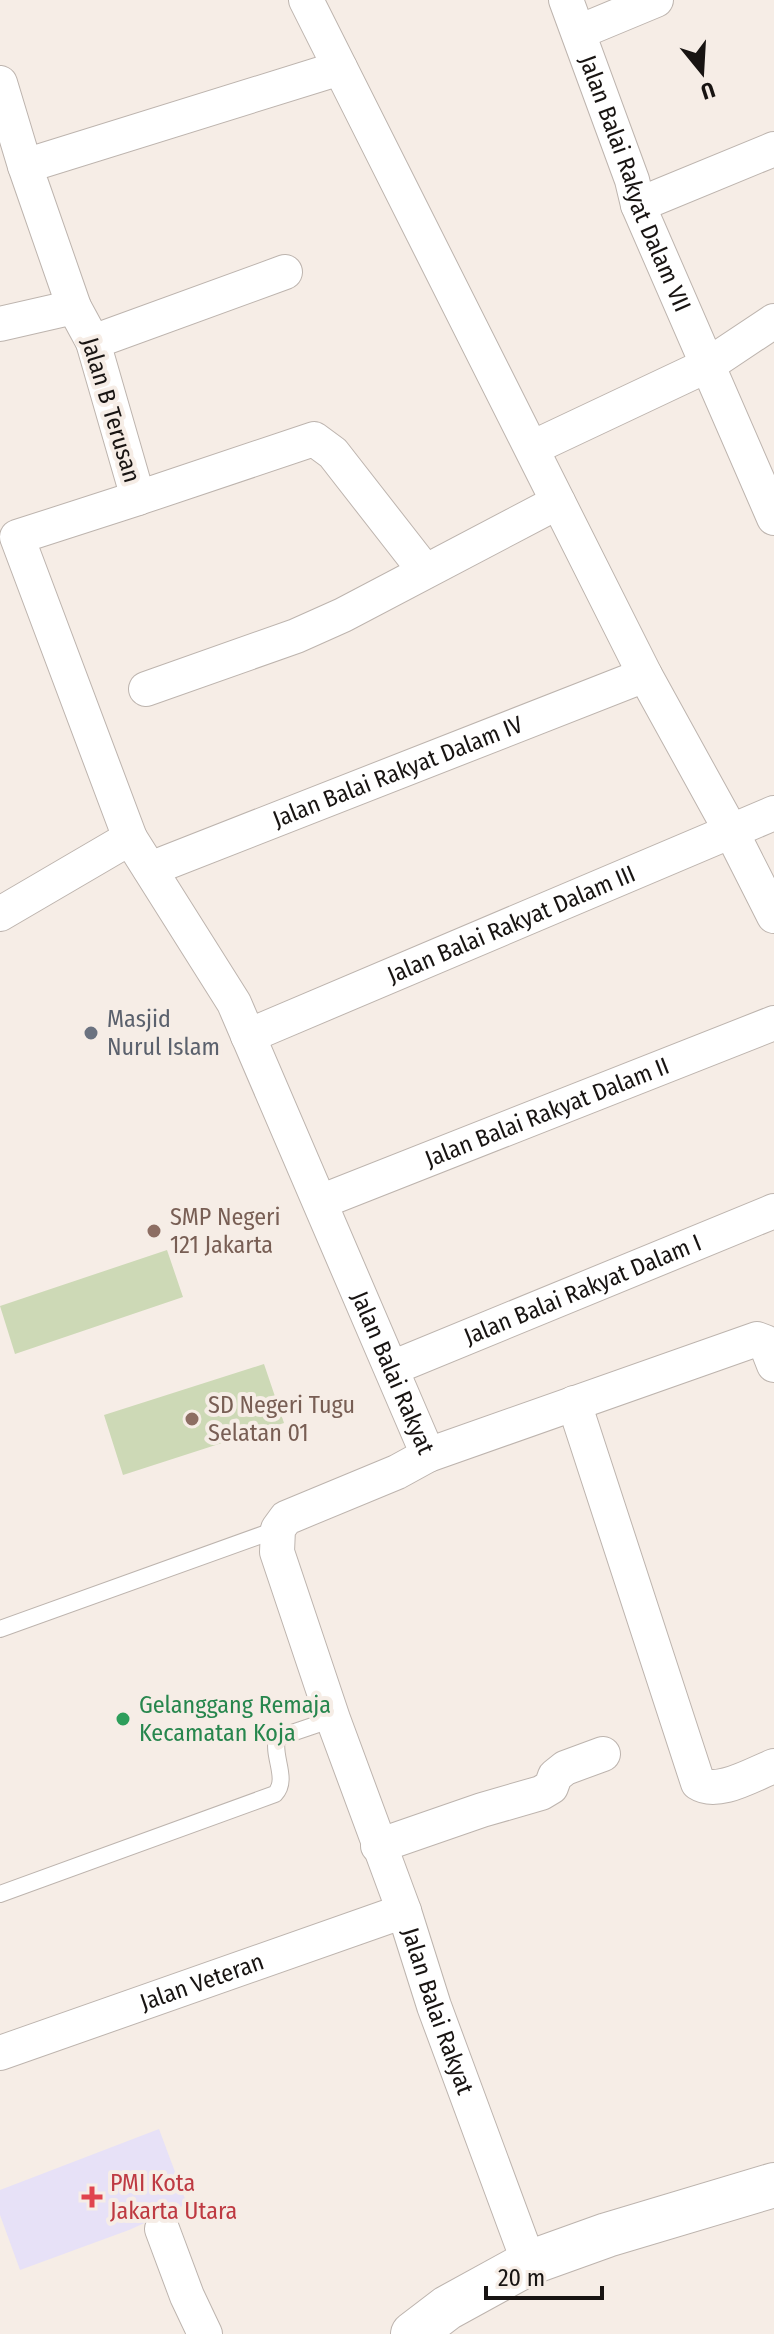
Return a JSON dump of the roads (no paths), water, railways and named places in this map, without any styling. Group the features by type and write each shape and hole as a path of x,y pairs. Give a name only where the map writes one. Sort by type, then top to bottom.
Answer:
{"main road":[{"path":"413,2334 447,2308 529,2263 607,2235 774,2185"}],"street":[{"path":"306,0 645,675 774,916"},
{"name":"Jalan Balai Rakyat Dalam VII","path":"566,0 632,180 638,205 774,518"},
{"path":"579,32 656,0"},
{"path":"16,165 340,68"},
{"name":"Jalan B Terusan","path":"0,83 16,165 74,307 93,342 138,498 8,540 130,838"},
{"path":"638,205 774,149"},
{"path":"93,342 285,272"},
{"path":"0,324 74,307"},
{"path":"532,448 708,365 774,321"},
{"path":"138,498 314,439 333,453 425,571"},
{"path":"146,689 296,636 343,615 558,502"},
{"name":"Jalan Balai Rakyat Dalam IV","path":"150,869 645,675"},
{"name":"Jalan Balai Rakyat Dalam III","path":"248,1036 774,813"},
{"path":"0,914 130,838"},
{"name":"Jalan Balai Rakyat","path":"130,838 234,1003 428,1455 397,1472 286,1518 278,1529 277,1552 333,1719 404,1911 434,2006 529,2263"},
{"name":"Jalan Balai Rakyat Dalam II","path":"320,1202 774,1023"},
{"name":"Jalan Balai Rakyat Dalam I","path":"392,1368 774,1211"},
{"path":"428,1455 757,1339 765,1342 774,1365"},
{"path":"574,1403 698,1783 707,1789 718,1787 774,1766"},
{"path":"378,1846 541,1793 551,1787 555,1776 565,1768 603,1754"},
{"name":"Jalan Veteran","path":"0,2053 404,1911"},
{"path":"162,2229 205,2334"}],"lane":[{"path":"0,1629 278,1529"},
{"path":"0,1894 275,1794 280,1790 282,1781 275,1746 277,1738 333,1719"}],"place":[{"name":"Masjid Nurul Islam","path":"91,1033"},
{"name":"SMP Negeri 121 Jakarta","path":"154,1231"},
{"name":"SD Negeri Tugu Selatan 01","path":"192,1419"},
{"name":"Gelanggang Remaja Kecamatan Koja","path":"123,1719"},
{"name":"PMI Kota Jakarta Utara","path":"92,2197"}]}
